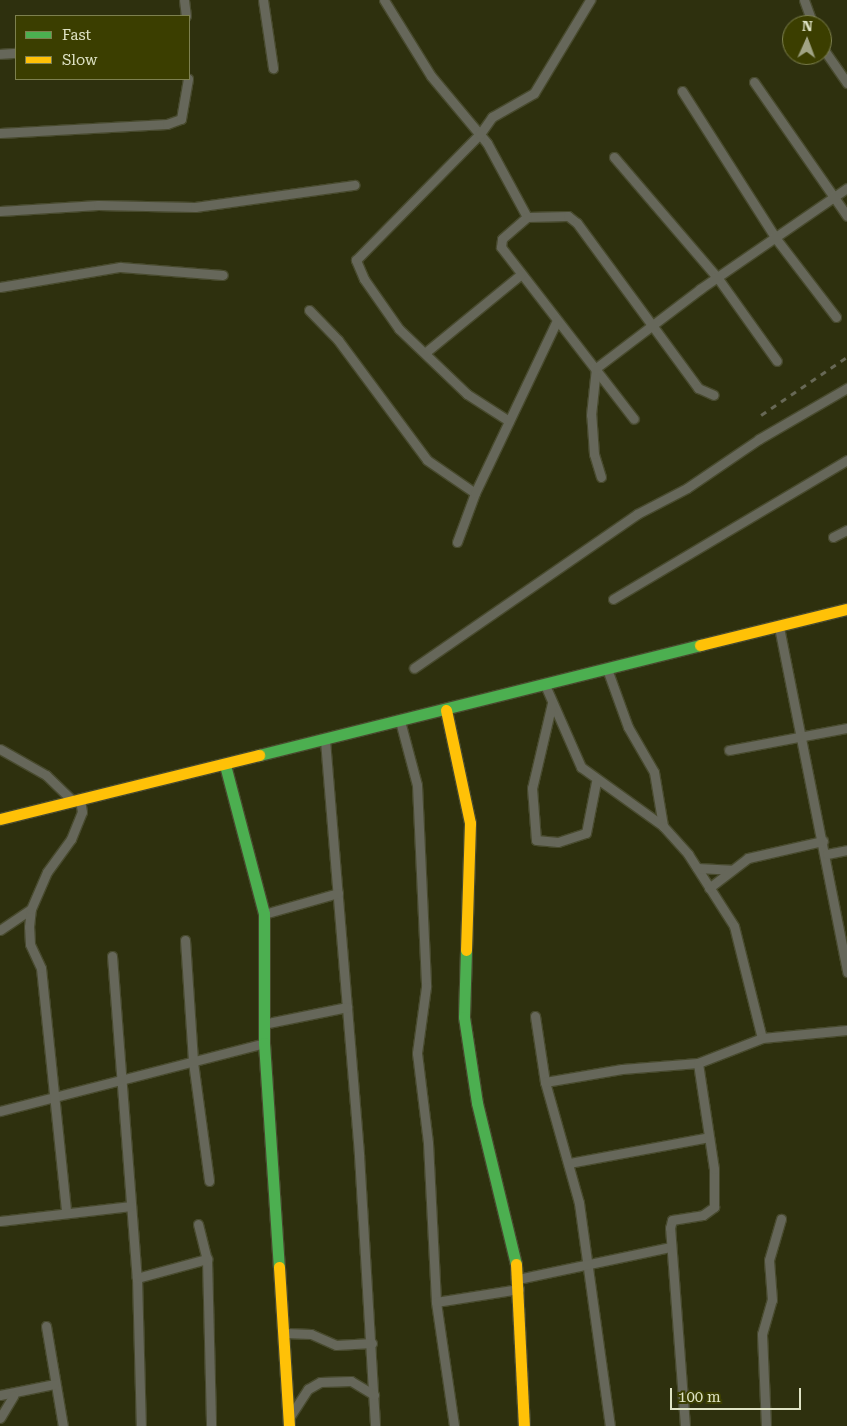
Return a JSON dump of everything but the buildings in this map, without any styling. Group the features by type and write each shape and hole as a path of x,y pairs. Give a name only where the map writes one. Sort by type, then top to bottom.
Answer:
{"street":[{"path":"184,0 186,15"},
{"path":"263,0 273,68"},
{"path":"384,0 430,76 480,134 527,217"},
{"path":"509,421 468,394 385,310 356,260 480,134 482,127 505,106 534,93 590,0"},
{"path":"804,0 809,15"},
{"path":"0,54 15,53"},
{"path":"832,62 847,84"},
{"path":"0,133 167,124 181,119 188,80"},
{"path":"754,82 832,200 847,216"},
{"path":"682,91 777,240 836,317"},
{"path":"614,157 717,277 777,361"},
{"path":"0,211 107,205 195,207 354,185"},
{"path":"601,477 594,454 591,414 596,368 717,277 777,240 847,188"},
{"path":"634,419 612,395 596,368 520,275 500,243 527,217 568,216 577,223 698,388 714,395"},
{"path":"0,287 120,267 223,275"},
{"path":"426,352 520,275"},
{"path":"309,310 338,340 426,460 475,493"},
{"path":"457,542 475,493 557,320"},
{"path":"414,668 637,514 688,488 759,439 847,388"},
{"path":"613,599 847,460"},
{"path":"833,536 847,530"},
{"path":"0,819 225,765 847,609"},
{"path":"779,627 800,739 827,854 845,946 847,972"},
{"path":"607,669 628,727 654,772 663,826"},
{"path":"545,685 567,743 596,782 632,801 663,826 697,868 734,926 762,1038"},
{"path":"552,703 532,788 536,840 558,842 586,833 596,782"},
{"path":"446,710 470,823 466,1036 518,1284 524,1426"},
{"path":"400,721 417,784 426,987 416,1053 428,1143 436,1302 454,1426"},
{"path":"729,750 800,739 847,728"},
{"path":"325,740 372,1343 375,1426"},
{"path":"0,750 46,775 76,800 82,812 72,839 46,872 31,909 30,944 41,968 56,1096 66,1210"},
{"path":"225,765 264,914 263,1024 285,1333 289,1422"},
{"path":"709,888 731,870 758,854 824,841"},
{"path":"827,854 847,850"},
{"path":"697,868 731,870"},
{"path":"264,914 338,893"},
{"path":"0,930 31,909"},
{"path":"185,940 193,1062 209,1181"},
{"path":"112,956 120,1080 138,1278 141,1426"},
{"path":"263,1024 347,1007"},
{"path":"535,1016 545,1082 569,1163 589,1262 610,1426"},
{"path":"545,1082 622,1069 698,1063 762,1038 847,1030"},
{"path":"0,1111 264,1042"},
{"path":"685,1426 670,1247 672,1220 703,1215 714,1206 709,1136 698,1063"},
{"path":"569,1163 709,1136"},
{"path":"0,1221 66,1210 131,1206"},
{"path":"766,1426 762,1334 772,1300 769,1260 781,1219"},
{"path":"198,1224 207,1259 211,1426"},
{"path":"436,1302 518,1284 589,1262 670,1247"},
{"path":"138,1278 207,1259"},
{"path":"46,1326 54,1384 63,1426"},
{"path":"285,1333 311,1334 336,1344 372,1343"},
{"path":"289,1422 308,1389 320,1382 351,1380 374,1395"},
{"path":"0,1395 13,1396 54,1384"},
{"path":"0,1418 13,1396"}],"railway":[{"path":"761,415 847,357"}],"traffic: fast":[{"path":"259,755 700,645"},
{"path":"225,765 264,914 264,1043 279,1267"},
{"path":"466,950 464,1017 477,1103 516,1264"}],"traffic: slow":[{"path":"700,645 847,609"},
{"path":"446,710 470,823 466,950"},
{"path":"0,819 259,755"},
{"path":"516,1264 524,1426"},
{"path":"279,1267 289,1426"}]}
